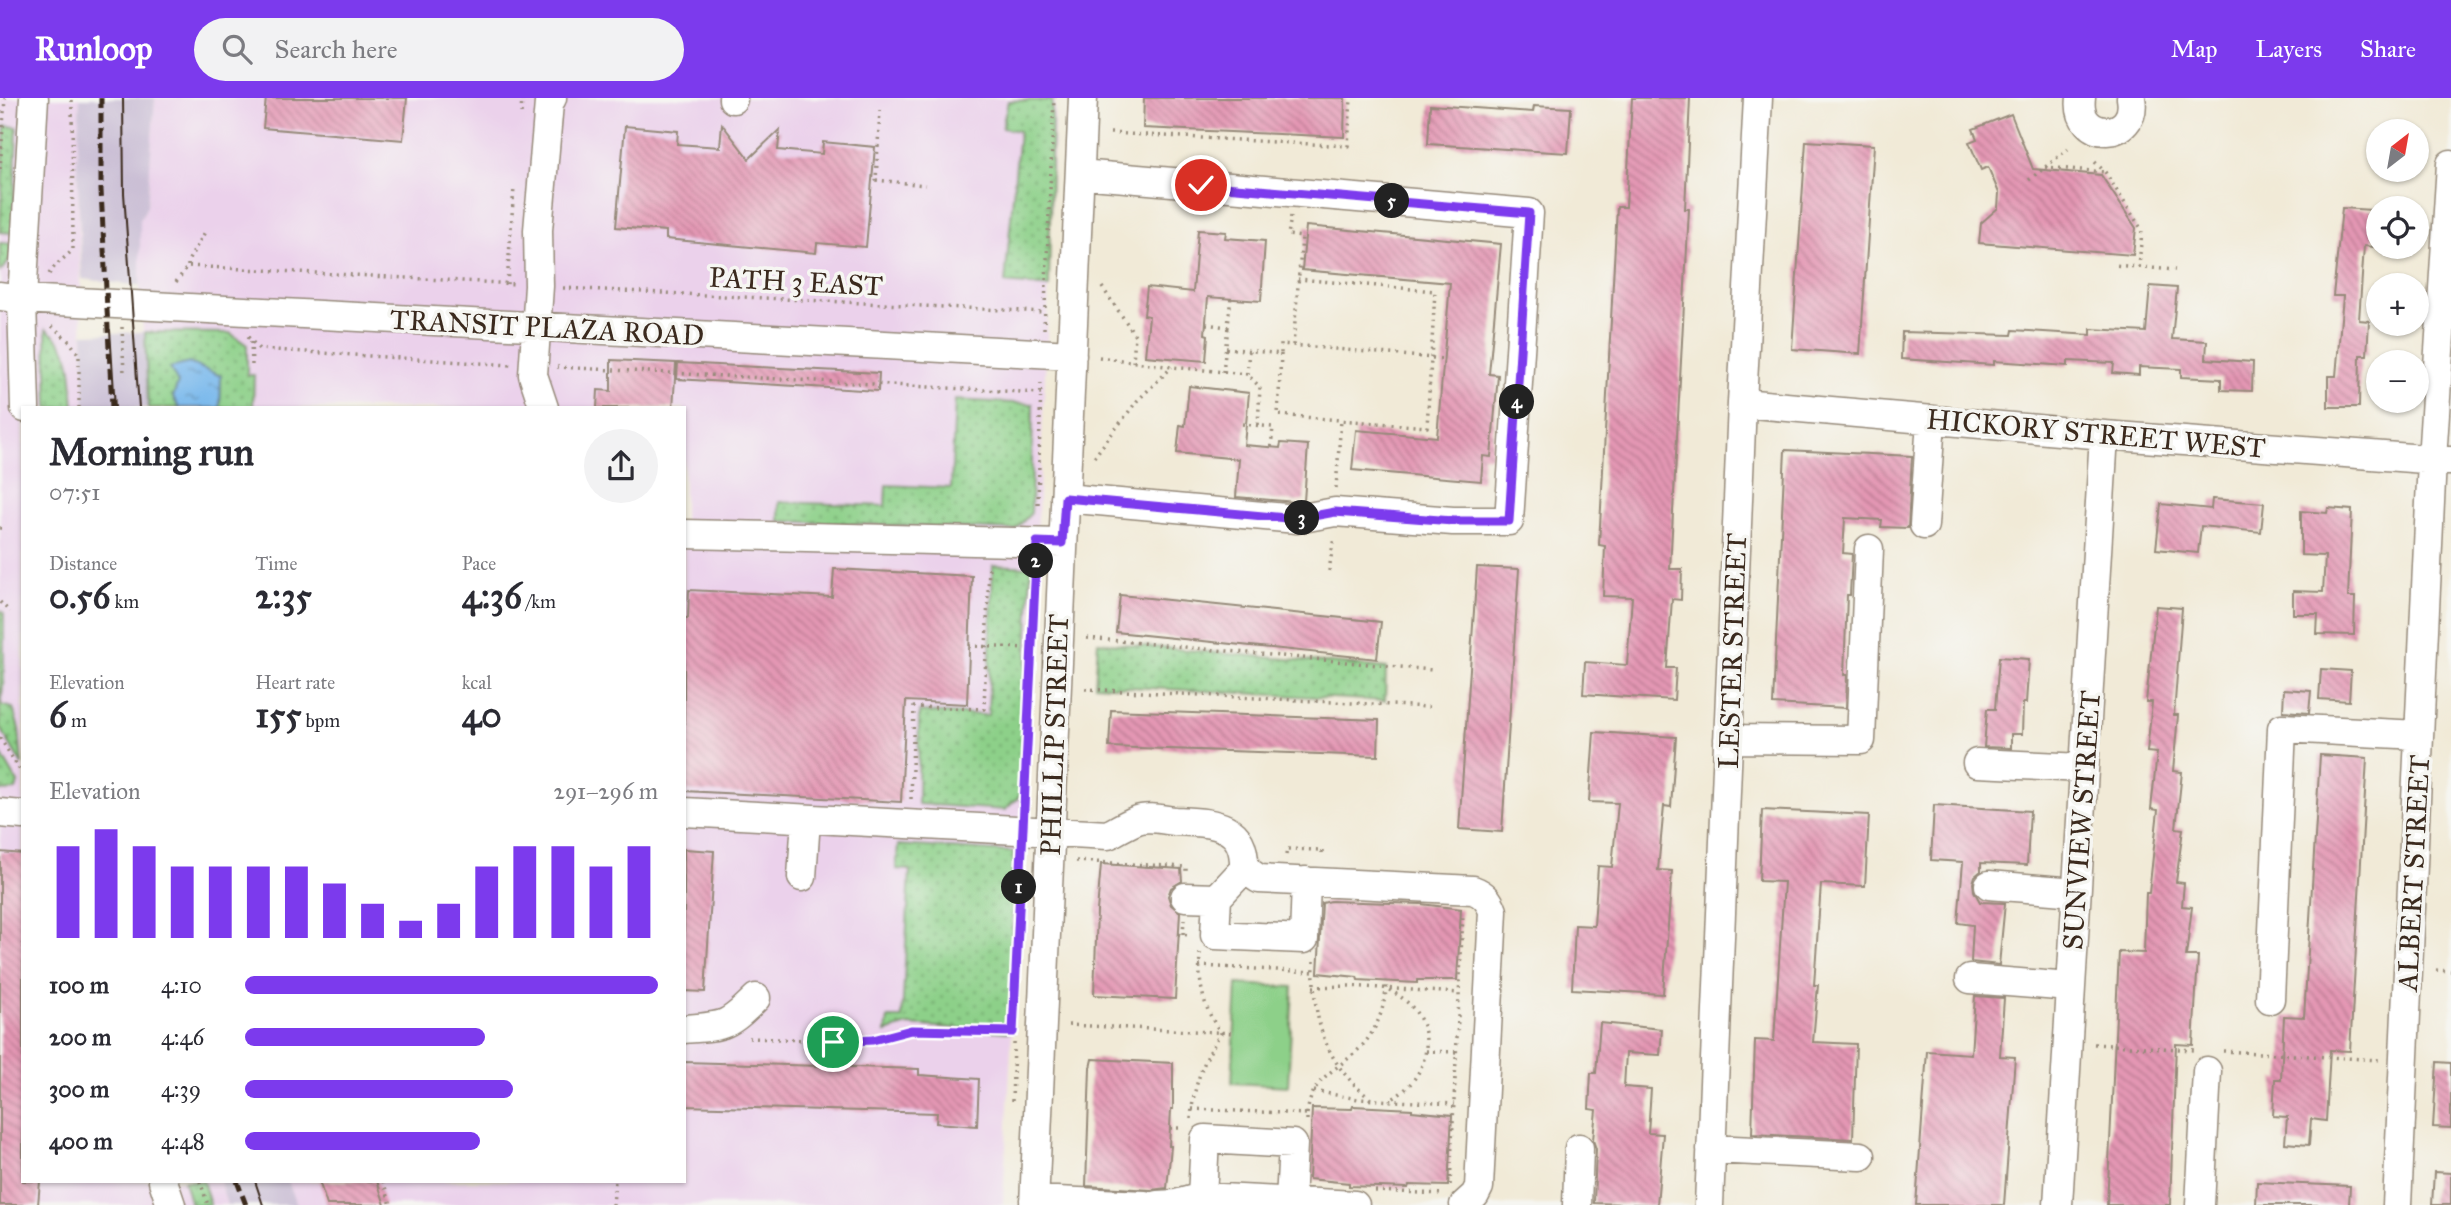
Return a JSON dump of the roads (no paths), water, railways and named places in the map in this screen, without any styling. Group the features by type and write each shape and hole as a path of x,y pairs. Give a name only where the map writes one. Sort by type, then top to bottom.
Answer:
{"street":[{"path":"25,406 11,297 34,98"},
{"path":"543,406 533,375 538,230 549,103 552,98"},
{"name":"PHILLIP STREET","path":"1034,1203 1050,832 1044,649 1049,543 1065,498 1085,356 1080,174 1083,98"},
{"name":"LESTER STREET","path":"1709,1205 1742,403 1758,98"},
{"path":"2081,98 2085,121 2091,127 2107,132 2122,126 2127,120 2131,113 2131,98"},
{"name":"ALBERT STREET","path":"2397,1205 2419,735 2442,460 2451,164"},
{"path":"1065,498 1297,519 1335,512 1453,521 1509,521 1529,213 1080,174"},
{"name":"TRANSIT PLAZA ROAD","path":"11,297 1085,356"},
{"name":"HICKORY STREET WEST","path":"1742,403 2104,435 2442,460"},
{"path":"1924,524 1931,420"},
{"name":"SUNVIEW STREET","path":"2058,1205 2104,435"},
{"path":"686,534 1049,543"},
{"path":"1728,739 1861,740 1869,549"},
{"path":"2270,999 2283,728 2419,735"},
{"path":"1977,763 2084,768"},
{"path":"686,812 1108,835 1140,819 1220,825 1232,832 1245,856 1244,869 1217,898 1215,935 1304,939 1306,881"},
{"path":"0,813 21,815"},
{"path":"802,877 806,820"},
{"path":"1244,869 1259,879 1473,890 1490,904 1493,911 1479,1187 1464,1205"},
{"path":"1989,885 2076,892"},
{"path":"1185,897 1217,898"},
{"path":"1970,979 2070,987"},
{"path":"686,1029 725,1024 735,1020 756,998"},
{"path":"2200,1205 2209,1057"},
{"path":"1202,1197 1205,1139 1228,1140 1293,1144 1290,1202"},
{"path":"1577,1205 1579,1148"},
{"path":"1711,1149 1861,1156"},
{"path":"164,1183 171,1205"},
{"path":"1157,1205 1176,1204 1202,1197 1290,1202 1363,1198"},
{"path":"1034,1203 1145,1205"}],"water":[{"path":"189,363 221,376 220,406 178,406 173,397 178,383 170,368"}],"tram line":[{"path":"123,98 124,193 139,406"},
{"path":"110,330 115,406"},
{"path":"256,1183 263,1205"}],"railway":[{"path":"101,98 101,190 112,406"},
{"path":"238,1183 246,1205"}]}
